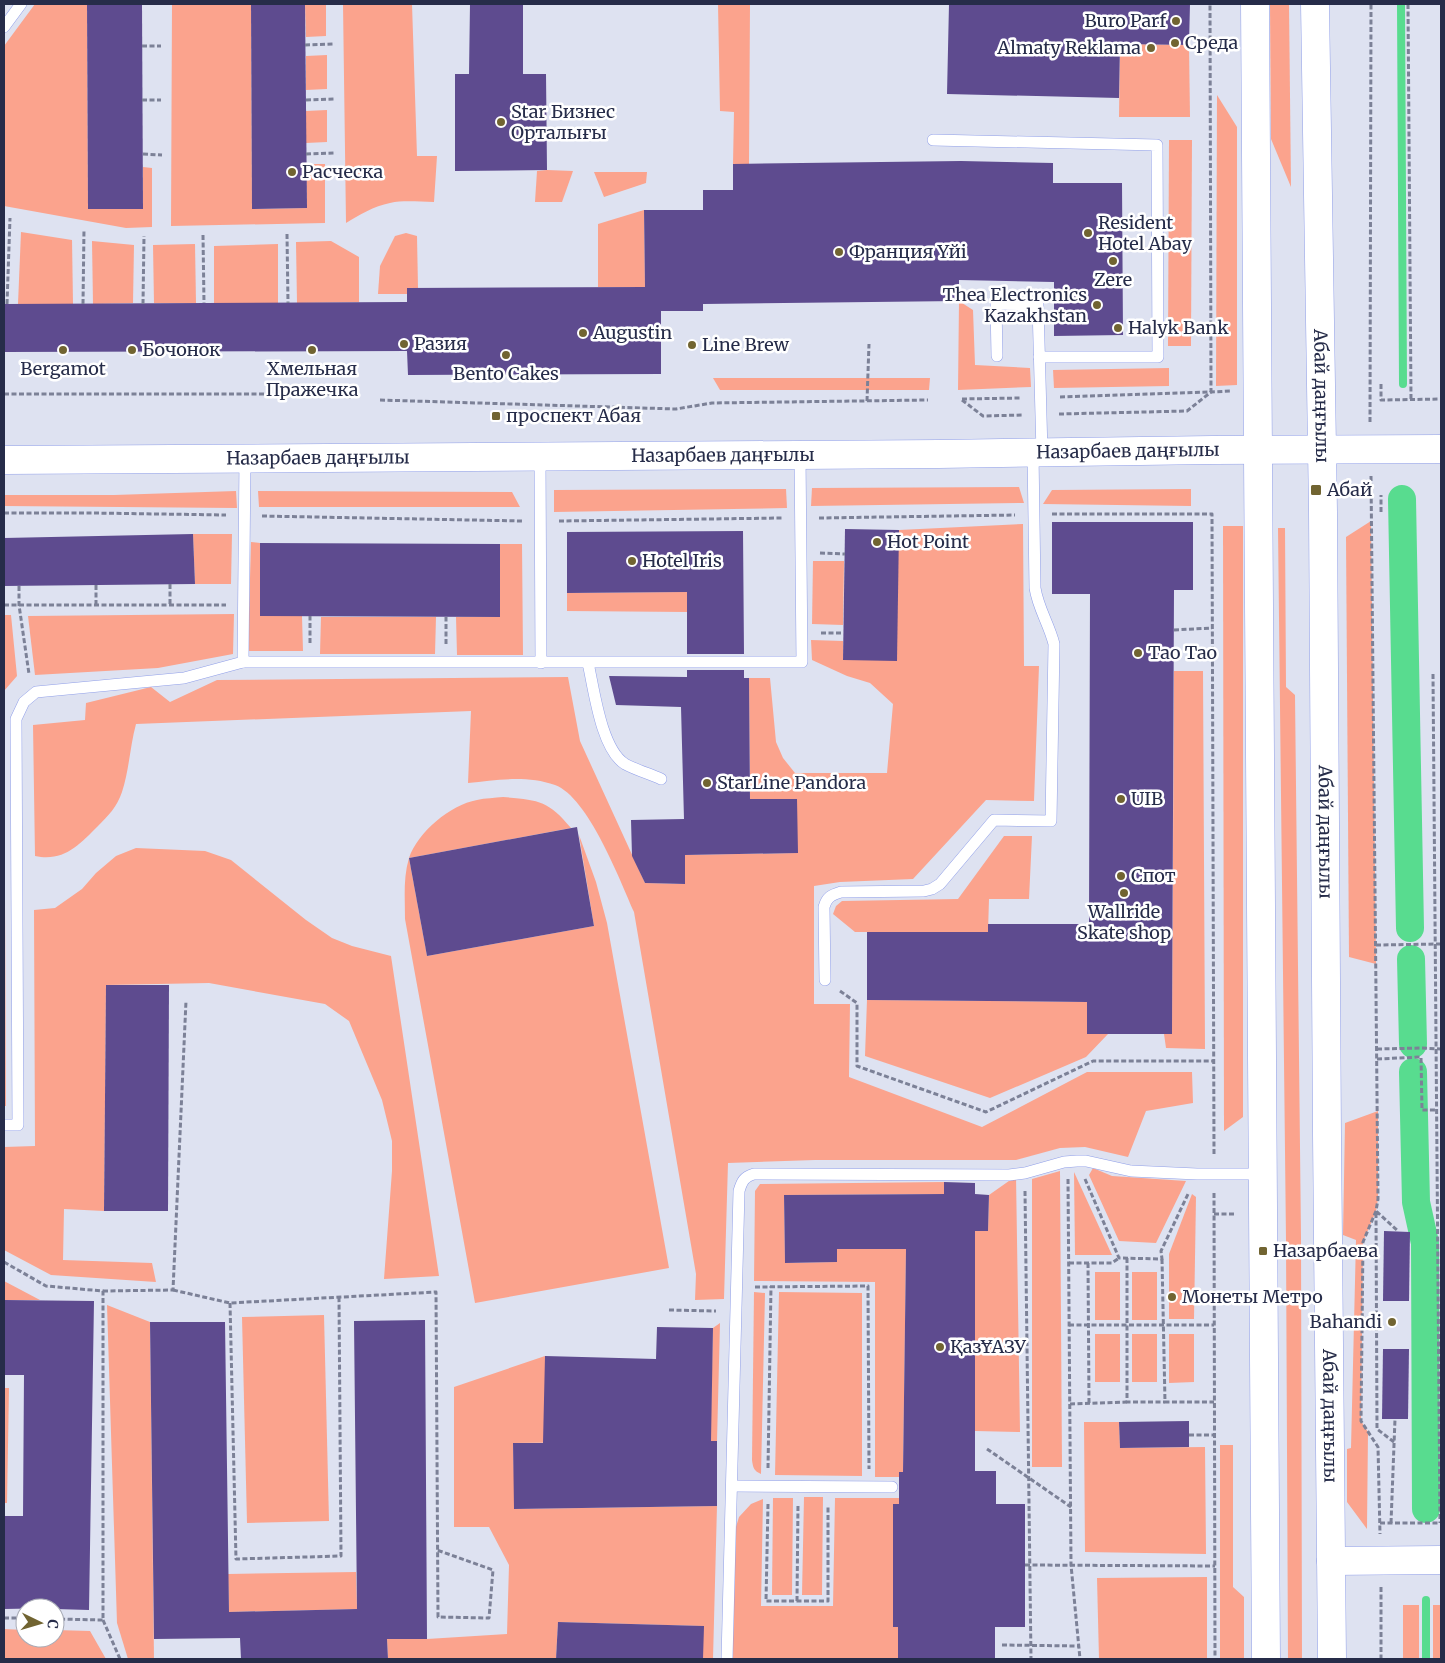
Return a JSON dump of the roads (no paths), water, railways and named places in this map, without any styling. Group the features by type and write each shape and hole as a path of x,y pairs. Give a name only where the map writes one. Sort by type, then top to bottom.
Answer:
{"main road":[{"path":"1255,4 1266,1659"},
{"name":"Абай даңғылы","path":"1316,4 1322,449 1332,1659"},
{"name":"Назарбаев даңғылы","path":"4,460 800,455 1441,448"},
{"path":"1331,1561 1441,1560"}],"lane":[{"path":"4,27 21,4"},
{"path":"933,140 1157,145 1158,357 1039,357"},
{"path":"826,980 824,907 827,899 832,894 841,892 924,891 932,889 940,884 994,820 1051,821 1054,644 1050,630 1037,602 1035,588 1034,515 1040,414 1038,305 996,304 997,356"},
{"path":"4,1125 18,1125 16,719 24,702 36,692 184,678 243,662 802,662 800,455"},
{"path":"540,457 541,663"},
{"path":"243,662 245,459"},
{"path":"588,663 603,727 611,749 624,764 661,779"},
{"path":"727,1659 739,1191 746,1177 754,1174 1009,1175 1025,1173 1072,1161 1086,1161 1131,1171 1214,1180 1262,1174"},
{"path":"732,1486 892,1487"}],"waterway":[{"path":"1401,4 1403,384"},
{"path":"1402,499 1410,928"},
{"path":"1411,959 1413,1044"},
{"path":"1413,1072 1416,1202 1425,1243 1426,1509"},
{"path":"1426,1600 1426,1659"}],"place":[{"name":"Buro Parf","path":"1176,21"},
{"name":"Среда","path":"1175,43"},
{"name":"Almaty Reklama","path":"1151,48"},
{"name":"Star Бизнес Орталығы","path":"501,122"},
{"name":"Расческа","path":"292,172"},
{"name":"Resident Hotel Abay","path":"1088,233"},
{"name":"Франция Үйі","path":"839,252"},
{"name":"Zere","path":"1113,261"},
{"name":"Thea Electronics Kazakhstan","path":"1097,305"},
{"name":"Halyk Bank","path":"1118,328"},
{"name":"Augustin","path":"583,333"},
{"name":"Разия","path":"404,344"},
{"name":"Line Brew","path":"692,345"},
{"name":"Bergamot","path":"63,350"},
{"name":"Бочонок","path":"132,350"},
{"name":"Хмельная Пражечка","path":"312,350"},
{"name":"Bento Cakes","path":"506,355"},
{"name":"проспект Абая","path":"496,416"},
{"name":"Абай","path":"1316,490"},
{"name":"Hot Point","path":"877,542"},
{"name":"Hotel Iris","path":"632,561"},
{"name":"Tao Tao","path":"1138,653"},
{"name":"StarLine Pandora","path":"707,783"},
{"name":"UIB","path":"1121,799"},
{"name":"Спот","path":"1121,876"},
{"name":"Wallride Skate shop","path":"1124,893"},
{"name":"Назарбаева","path":"1263,1251"},
{"name":"Монеты Метро","path":"1172,1297"},
{"name":"Bahandi","path":"1392,1322"},
{"name":"ҚазҰАЗУ","path":"940,1347"}]}
